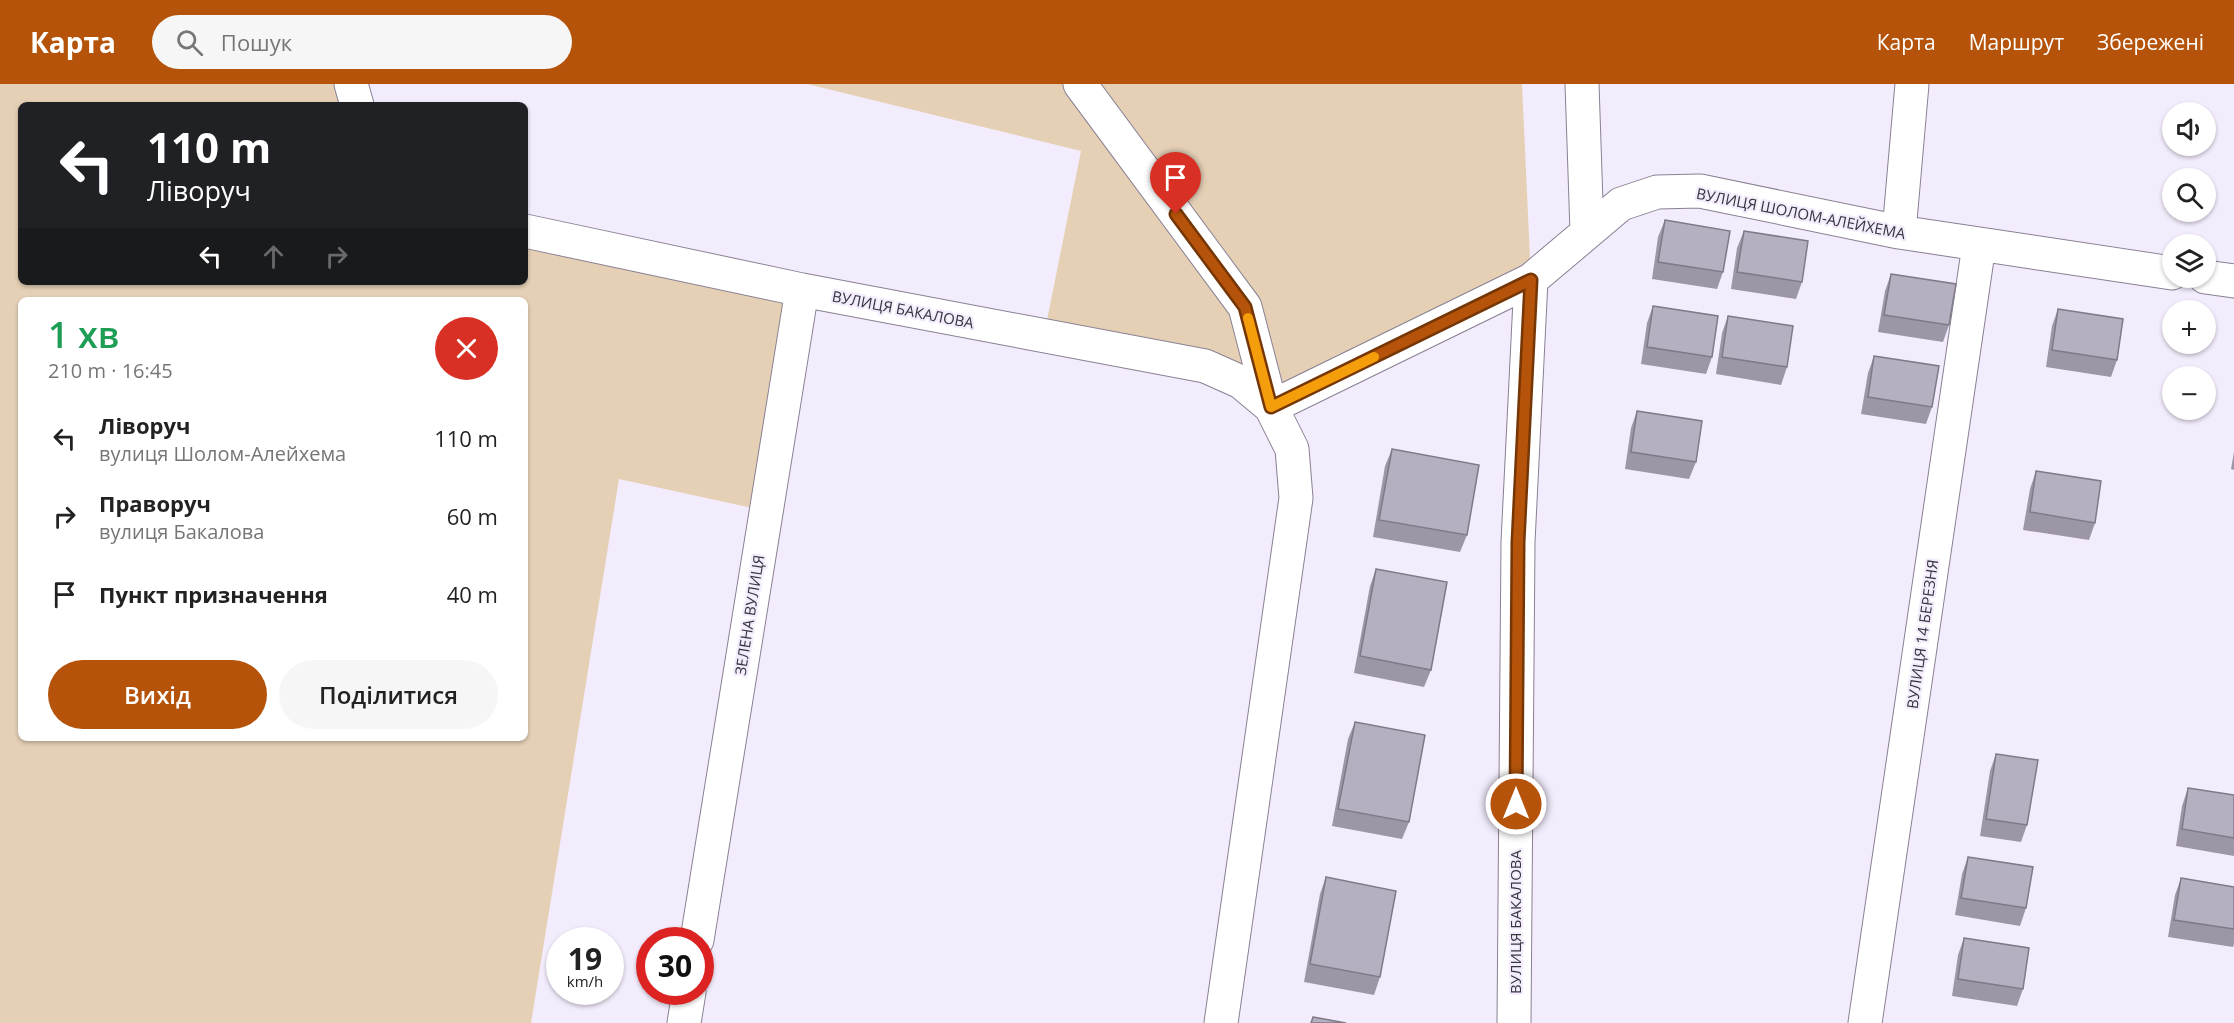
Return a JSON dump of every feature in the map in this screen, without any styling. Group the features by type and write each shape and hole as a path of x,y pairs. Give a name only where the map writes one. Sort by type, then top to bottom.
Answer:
{"street":[{"path":"351,84 356,102"},
{"name":"ВУЛИЦЯ БАКАЛОВА","path":"1080,84 1245,307 1271,407 1292,449 1296,498 1221,1023"},
{"path":"1582,84 1587,232"},
{"path":"1899,232 1912,84"},
{"name":"ВУЛИЦЯ ШОЛОМ-АЛЕЙХЕМА","path":"1271,407 1531,280 1621,204 1657,192 1700,190 1899,232 2162,272"},
{"name":"ВУЛИЦЯ БАКАЛОВА","path":"528,232 802,290 1205,366 1241,382 1271,407"},
{"name":"ВУЛИЦЯ 14 БЕРЕЗНЯ","path":"1865,1023 1979,245"},
{"path":"2216,279 2234,281"},
{"name":"ВУЛИЦЯ БАКАЛОВА","path":"1514,1023 1518,542 1531,280"},
{"name":"ЗЕЛЕНА ВУЛИЦЯ","path":"699,927 802,290"},
{"path":"684,1023 687,1005"}],"shaded area":[{"path":"0,84 351,84 356,102 18,102 18,285 528,285 528,232 802,290 766,511 619,479 531,1023 0,1023"},
{"path":"807,84 1522,84 1531,280 1271,407 1241,382 1044,335 1081,151"}],"building":[{"path":"1665,220 1730,231 1723,272 1658,262"},
{"path":"1744,231 1808,241 1802,282 1737,272"},
{"path":"1891,274 1956,284 1949,325 1884,315"},
{"path":"1653,306 1718,316 1712,357 1647,347"},
{"path":"2058,309 2123,319 2117,360 2052,350"},
{"path":"1728,316 1793,326 1787,367 1722,357"},
{"path":"1874,356 1939,366 1932,407 1868,397"},
{"path":"1637,411 1702,421 1696,462 1631,452"},
{"path":"1392,449 1479,465 1467,535 1379,520"},
{"path":"2036,471 2101,481 2095,523 2030,512"},
{"path":"1376,569 1447,582 1431,670 1360,656"},
{"path":"1355,722 1425,735 1409,822 1338,809"},
{"path":"1996,754 2038,760 2027,825 1986,819"},
{"path":"2188,788 2234,795 2234,838 2182,829"},
{"path":"1968,857 2033,867 2026,908 1961,898"},
{"path":"1326,877 1396,891 1380,977 1310,964"},
{"path":"2181,878 2234,887 2234,929 2174,920"},
{"path":"1964,938 2029,948 2023,989 1958,979"},
{"path":"1313,1017 1346,1023 1311,1023"}],"slow traffic":[{"path":"1248,318 1271,407 1374,357"}],"route":[{"path":"1176,214 1245,307 1271,407 1531,280 1518,542 1516,804"}]}
